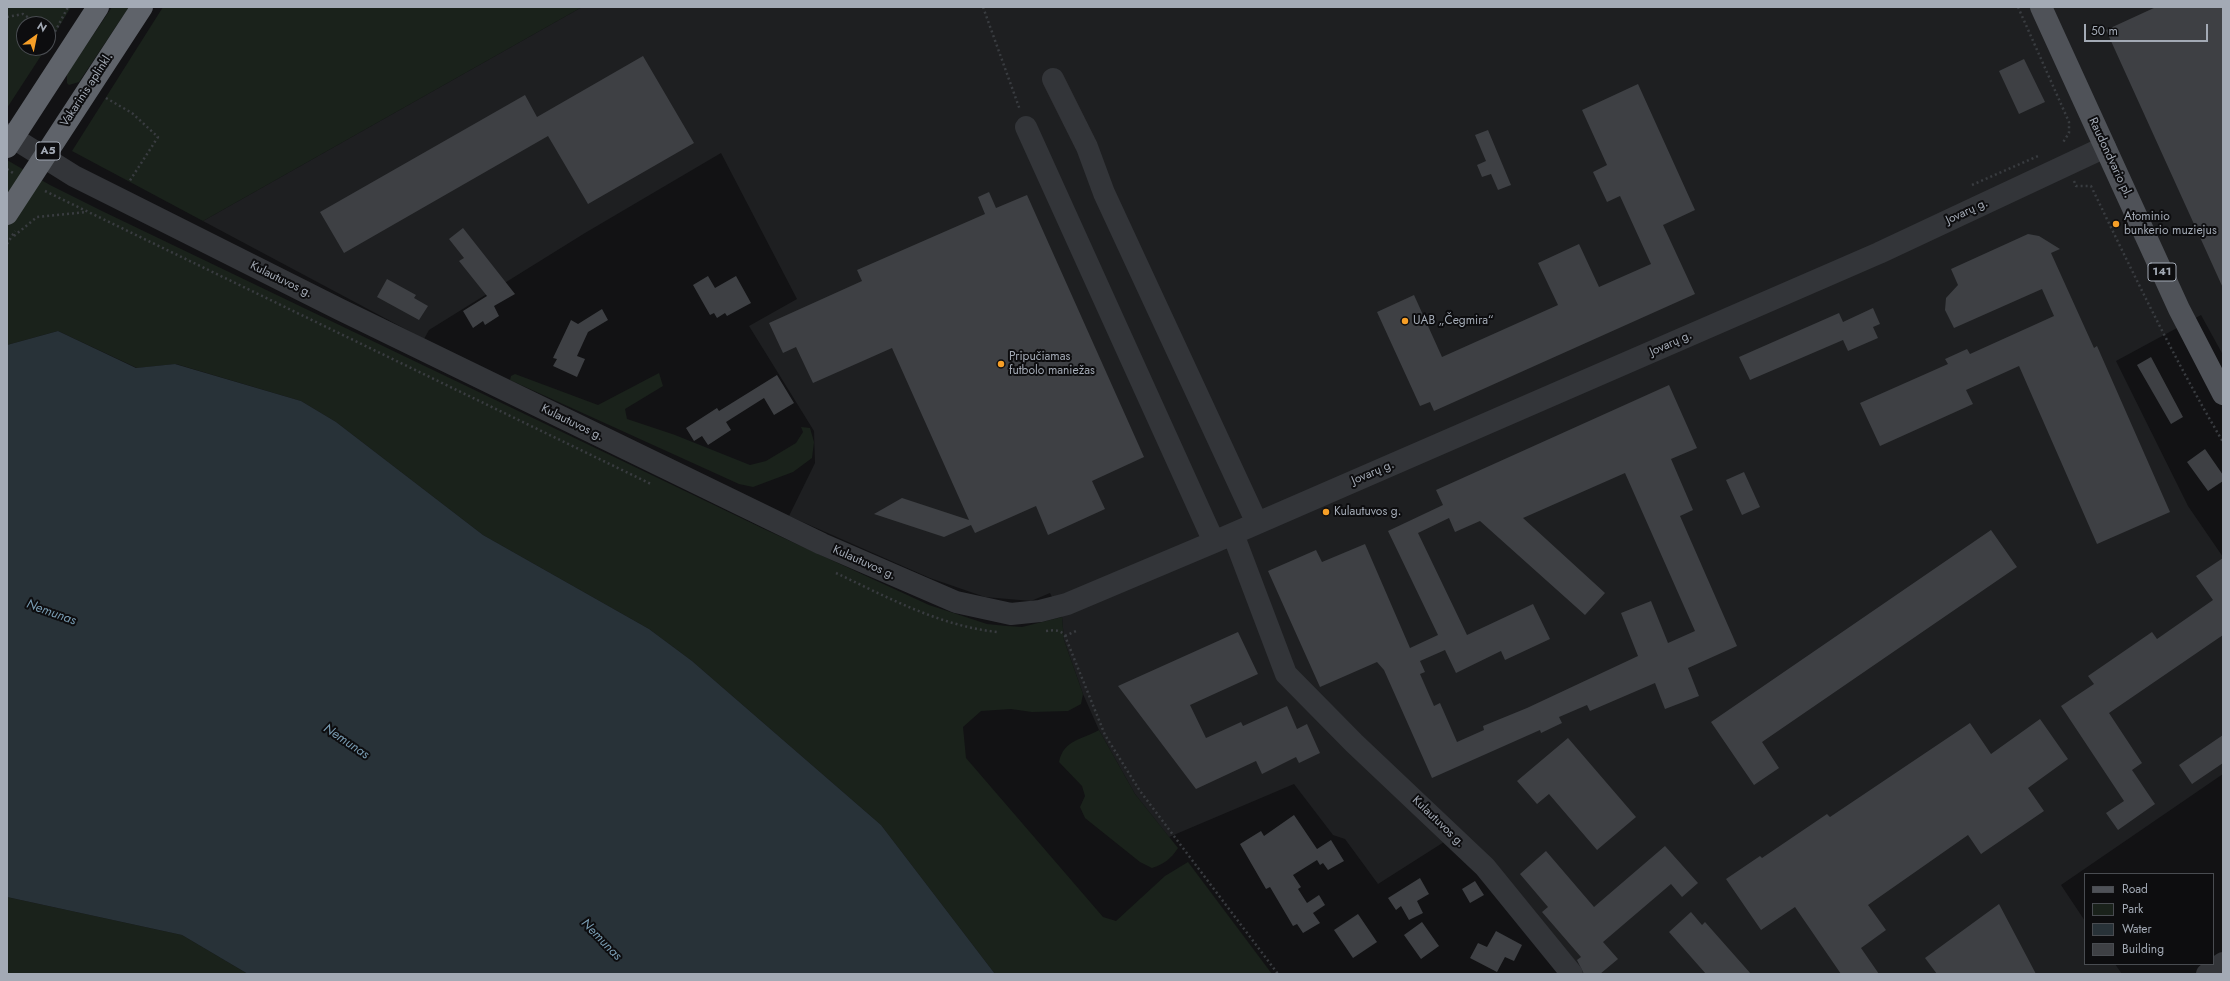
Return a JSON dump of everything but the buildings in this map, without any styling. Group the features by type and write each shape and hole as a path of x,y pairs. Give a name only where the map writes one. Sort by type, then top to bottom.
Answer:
{"highway":[{"path":"7,147 98,7"},
{"name":"Vakarinis aplinkl.","path":"7,214 142,7"}],"main road":[{"name":"Raudondvario pl.","path":"2041,7 2179,310 2223,394"}],"street":[{"path":"1053,79 1087,147 1104,193 1258,523"},
{"path":"1026,127 1223,538"},
{"name":"Kulautuvos g.","path":"7,134 74,176 333,306 736,504 835,551 956,602 1012,614 1052,608 1223,538 1286,674 1354,743 1485,867 1572,974"},
{"name":"Jovarų g.","path":"1223,538 1871,256 2105,147"},
{"path":"2207,974 2223,963"}],"path":[{"path":"56,30 68,7"},
{"path":"983,7 1026,127"},
{"path":"2018,7 2069,122 2069,133 2064,143 2057,147 2076,186 2091,186 2159,328 2184,376 2223,442"},
{"path":"7,17 23,14 26,16"},
{"path":"109,98 132,114 158,137 129,181"},
{"path":"1972,184 2043,153"},
{"path":"7,169 17,176"},
{"path":"38,187 86,212 652,484"},
{"path":"7,241 37,218 86,212"},
{"path":"831,570 881,594 942,620 978,630 999,632"},
{"path":"1043,631 1056,630 1062,632 1065,636 1105,735 1140,791 1278,974"},
{"path":"1065,636 1076,631"}],"shaded area":[{"path":"582,7 2223,7 2223,355 2201,315 2116,361 2188,506 2223,557 2223,774 2061,885 2084,920 2084,965 2116,965 2122,974 1579,974 1444,842 1378,884 1345,839 1333,835 1294,784 1169,837 1135,794 1099,730 1083,694 1064,640 1062,617 1050,593 1031,601 985,597 930,578 789,516 815,463 814,431 749,326 797,299 721,153 585,233 429,330 424,339 203,221"}],"green space":[{"path":"7,7 71,7 56,32 56,16 16,16 16,56 41,56 7,108"},
{"path":"112,7 129,7 79,82 69,85 67,83 67,74"},
{"path":"163,7 582,7 203,221 72,151"},
{"path":"7,160 50,185 102,211 764,529 929,605 987,624 1007,626 1022,627 1062,617 1064,640 1083,694 1081,704 1068,711 1032,712 1011,709 981,711 963,727 966,758 1103,917 1116,921 1165,876 1188,862 1272,974 995,974 881,825 692,661 649,629 483,535 336,422 301,401 176,364 137,368 58,331 7,345"},
{"path":"659,373 663,386 625,409 627,419 675,435 750,465 766,461 796,443 803,432 801,427 810,428 814,442 812,458 793,472 753,487 739,484 510,380 511,376 515,374 598,405"},
{"path":"1099,730 1135,794 1178,848 1164,863 1152,868 1140,862 1085,818 1080,807 1085,796 1082,786 1059,762 1061,754 1069,744"},
{"path":"7,897 182,935 248,974 7,974"}],"water":[{"name":"Nemunas","path":"58,331 136,368 175,364 301,401 336,422 483,535 649,629 692,661 881,825 995,974 248,974 182,935 7,897 7,345"}],"place":[{"name":"Atominio bunkerio muziejus","path":"2116,224"},
{"name":"UAB „Čegmira“","path":"1405,321"},
{"name":"Pripučiamas futbolo maniežas","path":"1001,364"},
{"name":"Kulautuvos g.","path":"1326,512"}]}
